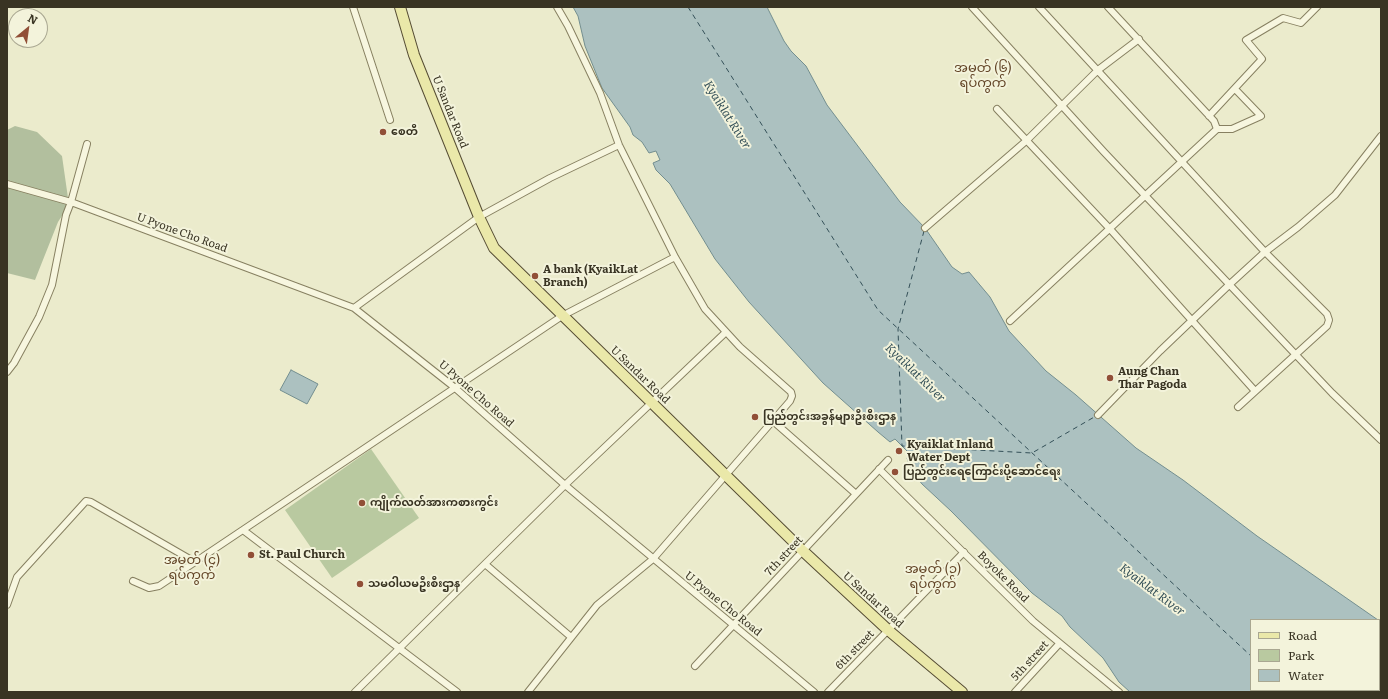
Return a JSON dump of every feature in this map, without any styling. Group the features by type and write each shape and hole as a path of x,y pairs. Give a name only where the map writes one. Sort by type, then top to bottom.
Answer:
{"main road":[{"name":"U Sandar Road","path":"400,7 414,56 479,218 494,248 803,551 888,630 962,692"}],"street":[{"path":"352,7 390,120"},
{"path":"528,692 597,605 652,559 792,399 792,394 726,332 705,308 675,257 618,145 600,93 568,26 557,7"},
{"path":"972,7 1061,106 1146,196 1296,354 1381,440"},
{"path":"1039,7 1265,252 1327,314 1330,320 1327,326 1238,407"},
{"path":"1108,7 1209,116 1217,129"},
{"path":"1209,116 1262,59 1246,40 1283,18 1301,23 1317,7"},
{"path":"925,228 1026,140 1098,70 1139,40"},
{"path":"1010,321 1217,129 1232,129 1261,116 1235,89"},
{"path":"997,110 1110,229 1255,391"},
{"path":"1098,415 1160,351 1230,284 1265,252 1298,227 1335,195 1381,136"},
{"path":"7,372 14,363 39,317 52,285 66,215 87,144"},
{"path":"354,308 479,218 550,178 618,145"},
{"name":"U Pyone Cho Road","path":"7,184 71,202 354,308 454,387 652,559 814,692"},
{"path":"133,581 149,588 159,586 562,316 675,257"},
{"path":"355,692 565,485 652,404 726,332"},
{"path":"773,421 856,494"},
{"name":"7th street","path":"695,666 888,460"},
{"name":"Boyoke Road","path":"879,469 1033,621 1119,692"},
{"path":"7,605 17,577 86,501 91,502 195,562"},
{"path":"243,530 457,692"},
{"name":"6th street","path":"828,692 964,552"},
{"path":"485,564 571,637"},
{"name":"5th street","path":"1015,692 1059,644"}],"green space":[{"path":"15,126 37,132 62,156 68,198 65,211 58,222 35,280 7,273 7,130"},
{"path":"371,449 419,518 332,578 285,510"}],"water":[{"name":"Kyaiklat River","path":"573,7 767,7 784,41 791,51 806,66 827,105 900,202 925,228 952,267 962,274 969,272 990,297 1009,331 1046,371 1076,395 1136,448 1183,480 1257,536 1377,619 1250,619 1250,691 1380,691 1380,621 1381,692 1130,692 1119,682 1103,658 1070,627 1062,616 1032,593 951,511 922,484 911,470 907,458 910,454 895,439 890,442 823,383 749,302 715,259 670,184 656,170 653,163 660,160 656,151 649,153 642,142 633,135 630,127 602,88 585,46 578,16"},
{"path":"291,370 318,384 307,404 280,390"}],"ferry route":[{"path":"688,7 878,310 1250,655"},
{"path":"924,231 898,329 902,446 1032,453 1096,416"}],"place":[{"name":"စေတီ","path":"383,132"},
{"name":"A bank (KyaikLat Branch)","path":"535,276"},
{"name":"Aung Chan Thar Pagoda","path":"1110,378"},
{"name":"ပြည်တွင်းအခွန်များဦးစီးဌာန","path":"755,417"},
{"name":"Kyaiklat Inland Water Dept","path":"899,451"},
{"name":"ပြည်တွင်းရေကြောင်းပို့ဆောင်ရေး","path":"895,472"},
{"name":"ကျိုက်လတ်အားကစားကွင်း","path":"362,503"},
{"name":"St. Paul Church","path":"251,555"},
{"name":"သမဝါယမဦးစီးဌာန","path":"360,584"}],"district":[{"name":"အမှတ် (၆) ရပ်ကွက်","path":"983,76"},
{"name":"အမှတ် (၄) ရပ်ကွက်","path":"192,568"},
{"name":"အမှတ် (၃) ရပ်ကွက်","path":"933,576"}]}
